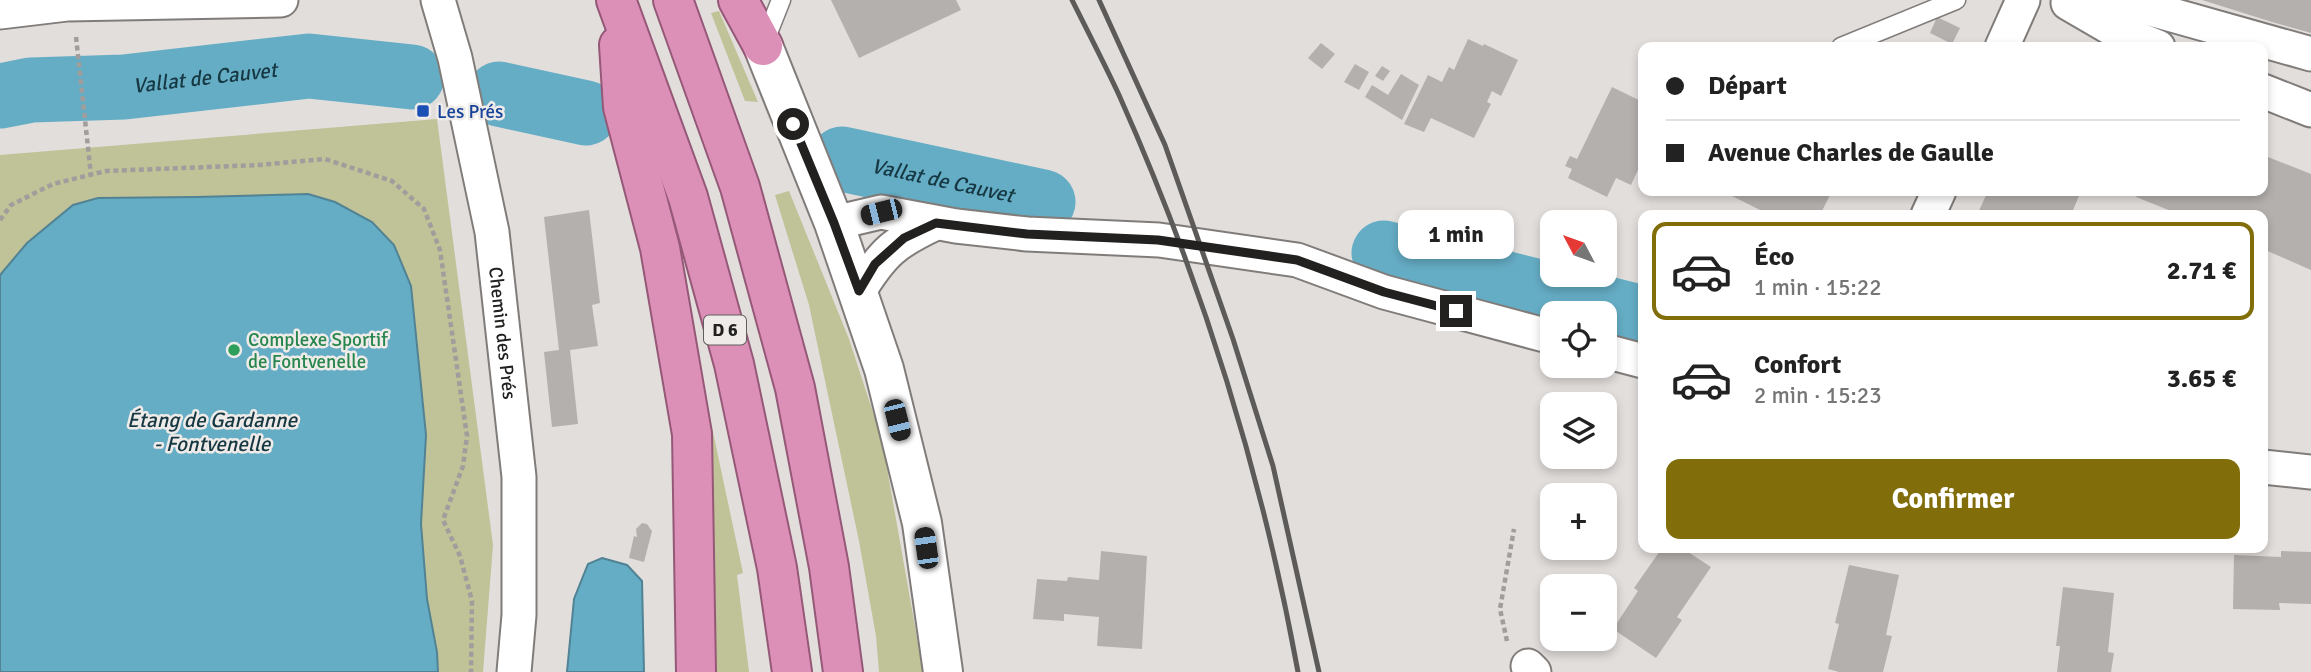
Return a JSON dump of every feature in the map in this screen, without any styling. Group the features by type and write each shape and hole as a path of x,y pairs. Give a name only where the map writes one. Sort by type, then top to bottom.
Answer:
{"highway":[{"path":"616,0 624,107 660,248 692,434 696,672"},
{"name":"D 6","path":"616,0 688,197 734,364 777,568 792,672"},
{"name":"D 6","path":"673,0 740,187 795,388 830,567 843,672"},
{"path":"738,0 763,46"}],"street":[{"path":"0,12 67,4 281,0"},
{"name":"Chemin des Prés","path":"438,0 455,58 492,232 519,477 519,615 514,672"},
{"path":"2004,42 2023,0"},
{"path":"2063,0 2111,28 2146,42"},
{"path":"2083,0 2151,9 2311,54"},
{"path":"763,46 834,223 884,369 922,523 943,672"},
{"path":"2268,92 2311,110"},
{"path":"834,223 881,212 936,223 1027,234 1158,240 1297,260 1384,292 1540,334"},
{"path":"859,291 875,264 904,238 936,223"},
{"path":"1617,354 1638,360"},
{"path":"2268,468 2311,472"}],"lane":[{"path":"763,46 781,0"},
{"path":"1853,42 1956,0"}],"path":[{"path":"78,43 91,175"},
{"path":"0,220 11,205 53,184 106,171 259,165 325,159 392,181 424,209 440,250 467,436 463,466 443,520 460,556 472,601 471,672"},
{"path":"1514,529 1500,609 1508,643 1531,669"}],"green space":[{"path":"719,11 758,102 745,101 711,13"},
{"name":"Étang de Gardanne - Fontvenelle","path":"437,119 493,545 483,672 0,672 0,155"},
{"path":"789,191 849,339 882,440 923,672 879,672 876,636 859,541 809,305 775,195"},
{"path":"704,390 743,573 737,575 749,672 713,672 713,482"}],"water":[{"name":"Étang de Gardanne - Fontvenelle","path":"308,194 335,202 372,222 394,245 411,286 426,435 421,524 427,599 438,672 0,672 0,275 27,243 73,205 98,198"},
{"path":"602,558 627,565 642,581 644,672 567,672 574,599 588,564"}],"building":[{"path":"831,0 956,0 961,10 859,58"},
{"path":"2202,0 2311,0 2311,33 2272,22"},
{"path":"1937,17 1960,28 1953,42 1930,33"},
{"path":"1468,39 1518,60 1501,96 1492,91 1487,102 1491,104 1474,138 1431,118 1424,132 1404,124 1428,75 1442,82 1449,67 1454,70"},
{"path":"1321,43 1335,54 1322,69 1308,58"},
{"path":"1355,64 1369,72 1359,90 1344,82"},
{"path":"1382,66 1390,71 1383,81 1375,76"},
{"path":"1401,74 1419,85 1402,120 1365,97 1372,85 1388,95"},
{"path":"1612,87 1638,100 1638,170 1631,185 1616,178 1607,197 1568,178 1572,169 1565,166 1570,156 1577,159"},
{"path":"2268,157 2311,174 2311,270 2268,251 2268,210 2168,210 2136,197 2268,196"},
{"path":"1732,196 1830,196 1822,210 1760,210"},
{"path":"1986,196 2079,196 2073,210 1979,210"},
{"path":"589,210 600,303 592,305 598,346 570,350 578,424 552,427 544,352 559,350 544,217"},
{"path":"642,523 647,524 652,531 644,562 629,558 634,536 637,537 636,529"},
{"path":"1101,551 1147,556 1142,649 1097,646 1099,617 1064,614 1064,621 1033,619 1037,579 1067,581 1068,577 1099,580"},
{"path":"2281,551 2311,552 2311,604 2279,603 2280,610 2233,609 2234,555 2281,557"},
{"path":"1658,553 1690,553 1711,567 1677,617 1682,620 1656,658 1617,632 1617,623 1638,591 1634,588"},
{"path":"1849,565 1899,575 1886,635 1892,636 1883,672 1839,672 1828,669 1839,624 1835,623"},
{"path":"2063,587 2114,593 2108,652 2114,653 2111,672 2057,672 2060,646 2056,646"}],"waterway":[{"name":"Vallat de Cauvet","path":"0,96 31,90 124,87 309,66 412,77"},
{"name":"Vallat de Cauvet","path":"499,94 586,113"},
{"name":"Vallat de Cauvet","path":"842,159 1043,202"},
{"name":"Vallat de Cauvet","path":"1384,253 1638,317"}],"railway":[{"path":"1072,0 1119,95 1149,164 1202,306 1247,451 1298,672"},
{"path":"1099,0 1165,145 1233,339 1273,466 1319,672"}],"place":[{"name":"Les Prés","path":"423,111"},
{"name":"Complexe Sportif de Fontvenelle","path":"234,350"}],"route":[{"path":"793,124 859,291 875,264 904,238 936,223 1027,234 1158,240 1297,260 1384,292 1456,311"}]}
